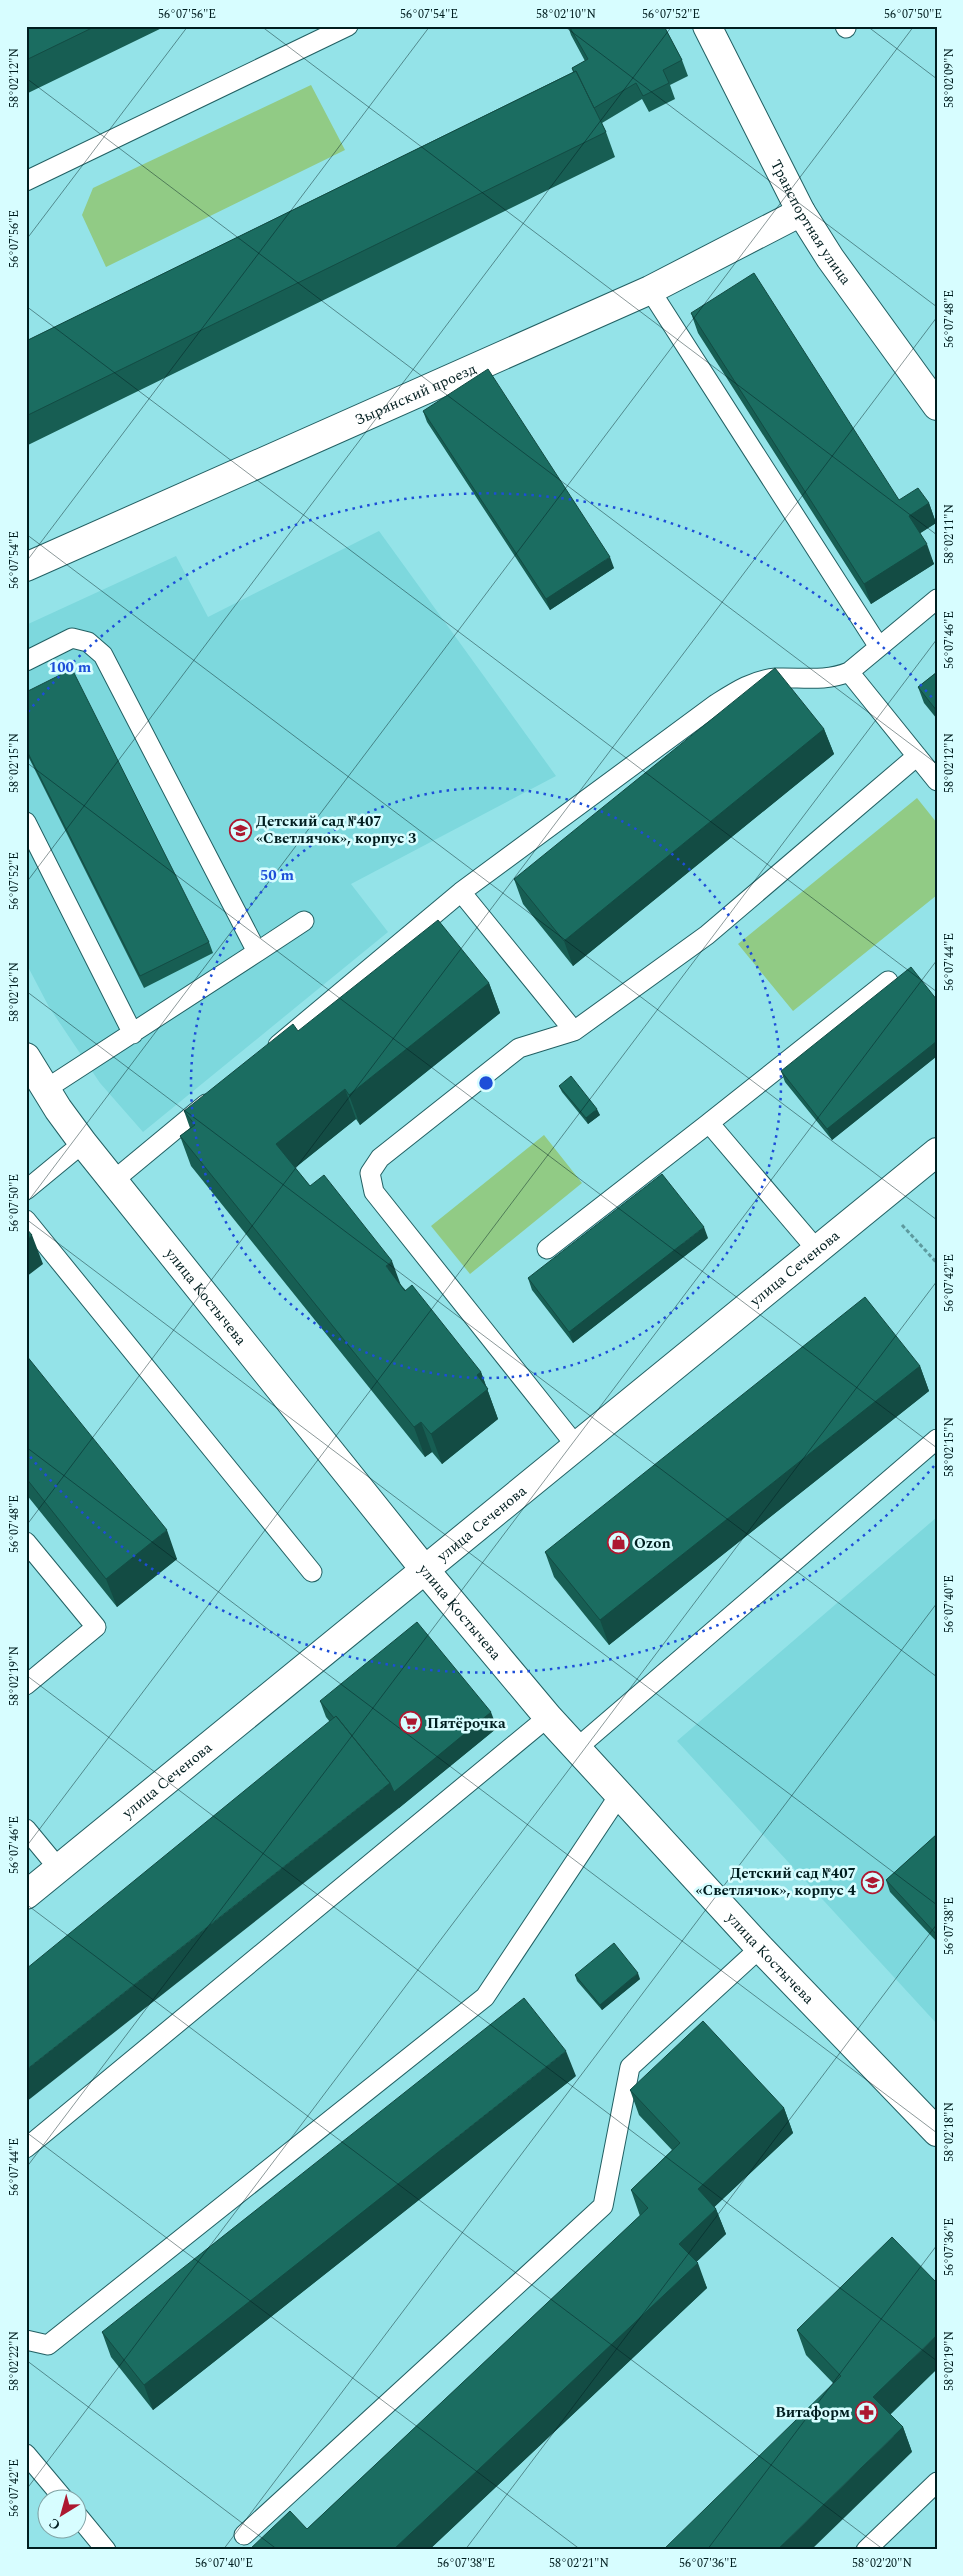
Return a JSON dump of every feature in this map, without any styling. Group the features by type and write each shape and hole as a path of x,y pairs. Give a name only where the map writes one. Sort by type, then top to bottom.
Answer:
{"street":[{"name":"Транспортная улица","path":"707,26 801,212 830,258 937,406"},
{"name":"Зырянский проезд","path":"26,567 650,290 801,212"},
{"name":"улица Костычева","path":"26,1057 83,1144 425,1570 548,1717 760,1948 937,2132"},
{"name":"улица Сеченова","path":"26,1895 937,1152"}],"lane":[{"path":"26,181 348,26"},
{"path":"650,290 879,647"},
{"path":"263,1057 461,892 716,704 748,684 775,678 824,678 849,672 937,599"},
{"path":"26,661 72,638 88,642 103,655 257,952"},
{"path":"849,672 937,781"},
{"path":"576,1446 374,1192 370,1173 380,1158 519,1048 574,1030 707,935 917,756"},
{"path":"26,822 133,1034"},
{"path":"461,892 574,1030"},
{"path":"46,1089 304,921"},
{"path":"547,1249 888,981"},
{"path":"114,1181 217,1095"},
{"path":"708,1123 817,1250"},
{"path":"26,1190 83,1144"},
{"path":"26,1220 312,1572"},
{"path":"577,1748 937,1440"},
{"path":"26,1542 96,1627 26,1685"},
{"path":"26,2148 548,1717"},
{"path":"26,2340 48,2345 485,1997 620,1794"},
{"path":"26,1829 59,1869"},
{"path":"244,2535 603,2206 630,2067 760,1948"},
{"path":"26,2454 55,2488"},
{"path":"866,2550 937,2482"},
{"path":"88,2528 106,2550"}],"path":[{"path":"878,1200 937,1263"}],"shaded area":[{"name":"Детский сад №407 «Светлячок», корпус 3","path":"379,531 556,776 351,884 388,932 143,1132 100,1083 49,1007 26,963 26,625 176,556 208,617"},
{"name":"Детский сад №407 «Светлячок», корпус 4","path":"937,1517 937,2024 677,1741"}],"green space":[{"path":"311,85 345,150 106,267 82,215 93,188"},
{"path":"917,798 937,823 937,895 793,1011 738,944"},
{"path":"544,1135 582,1183 470,1274 431,1226"}],"building":[{"path":"26,26 96,26 26,60"},
{"path":"569,26 664,26 682,60 663,70 669,83 643,96 636,83 594,108 576,71 574,72 572,68 588,59"},
{"path":"576,71 606,132 26,416 26,341"},
{"path":"754,273 899,500 918,488 929,503 909,516 927,544 864,584 691,313"},
{"path":"488,369 610,557 546,599 423,411"},
{"path":"775,668 824,729 564,941 514,879"},
{"path":"72,669 209,942 140,976 26,749 26,692"},
{"path":"937,672 937,711 918,687"},
{"path":"438,920 489,983 349,1095 345,1089 276,1144 310,1186 324,1175 392,1261 386,1266 405,1291 412,1285 481,1372 477,1375 488,1389 431,1434 421,1422 414,1427 180,1136 195,1125 184,1111 293,1024 298,1031"},
{"path":"911,967 937,1000 937,1041 827,1129 781,1071"},
{"path":"571,1076 597,1109 586,1118 559,1086"},
{"path":"662,1174 704,1227 569,1332 528,1278"},
{"path":"26,1228 32,1235 26,1240"},
{"path":"865,1297 920,1366 600,1620 545,1552"},
{"path":"26,1355 167,1530 106,1579 26,1478"},
{"name":"Пятёрочка","path":"417,1622 491,1712 394,1792 390,1783 336,1716 334,1718 320,1701"},
{"path":"336,1716 390,1783 26,2070 26,1969"},
{"path":"937,1834 937,1935 886,1880"},
{"path":"614,1943 638,1973 600,2005 575,1975"},
{"path":"524,1998 566,2051 144,2385 102,2332"},
{"path":"703,2021 784,2108 698,2189 716,2209 679,2244 698,2263 393,2550 249,2550 290,2511 307,2529 648,2208 631,2190 680,2143 630,2090"},
{"name":"Витаформ","path":"892,2237 937,2283 937,2335 873,2397 903,2427 777,2550 663,2550 841,2376 797,2330"}],"place":[{"name":"Детский сад №407 «Светлячок», корпус 3","path":"240,830"},
{"name":"Ozon","path":"618,1543"},
{"name":"Пятёрочка","path":"411,1723"},
{"name":"Детский сад №407 «Светлячок», корпус 4","path":"872,1882"},
{"name":"Витаформ","path":"866,2412"}]}
